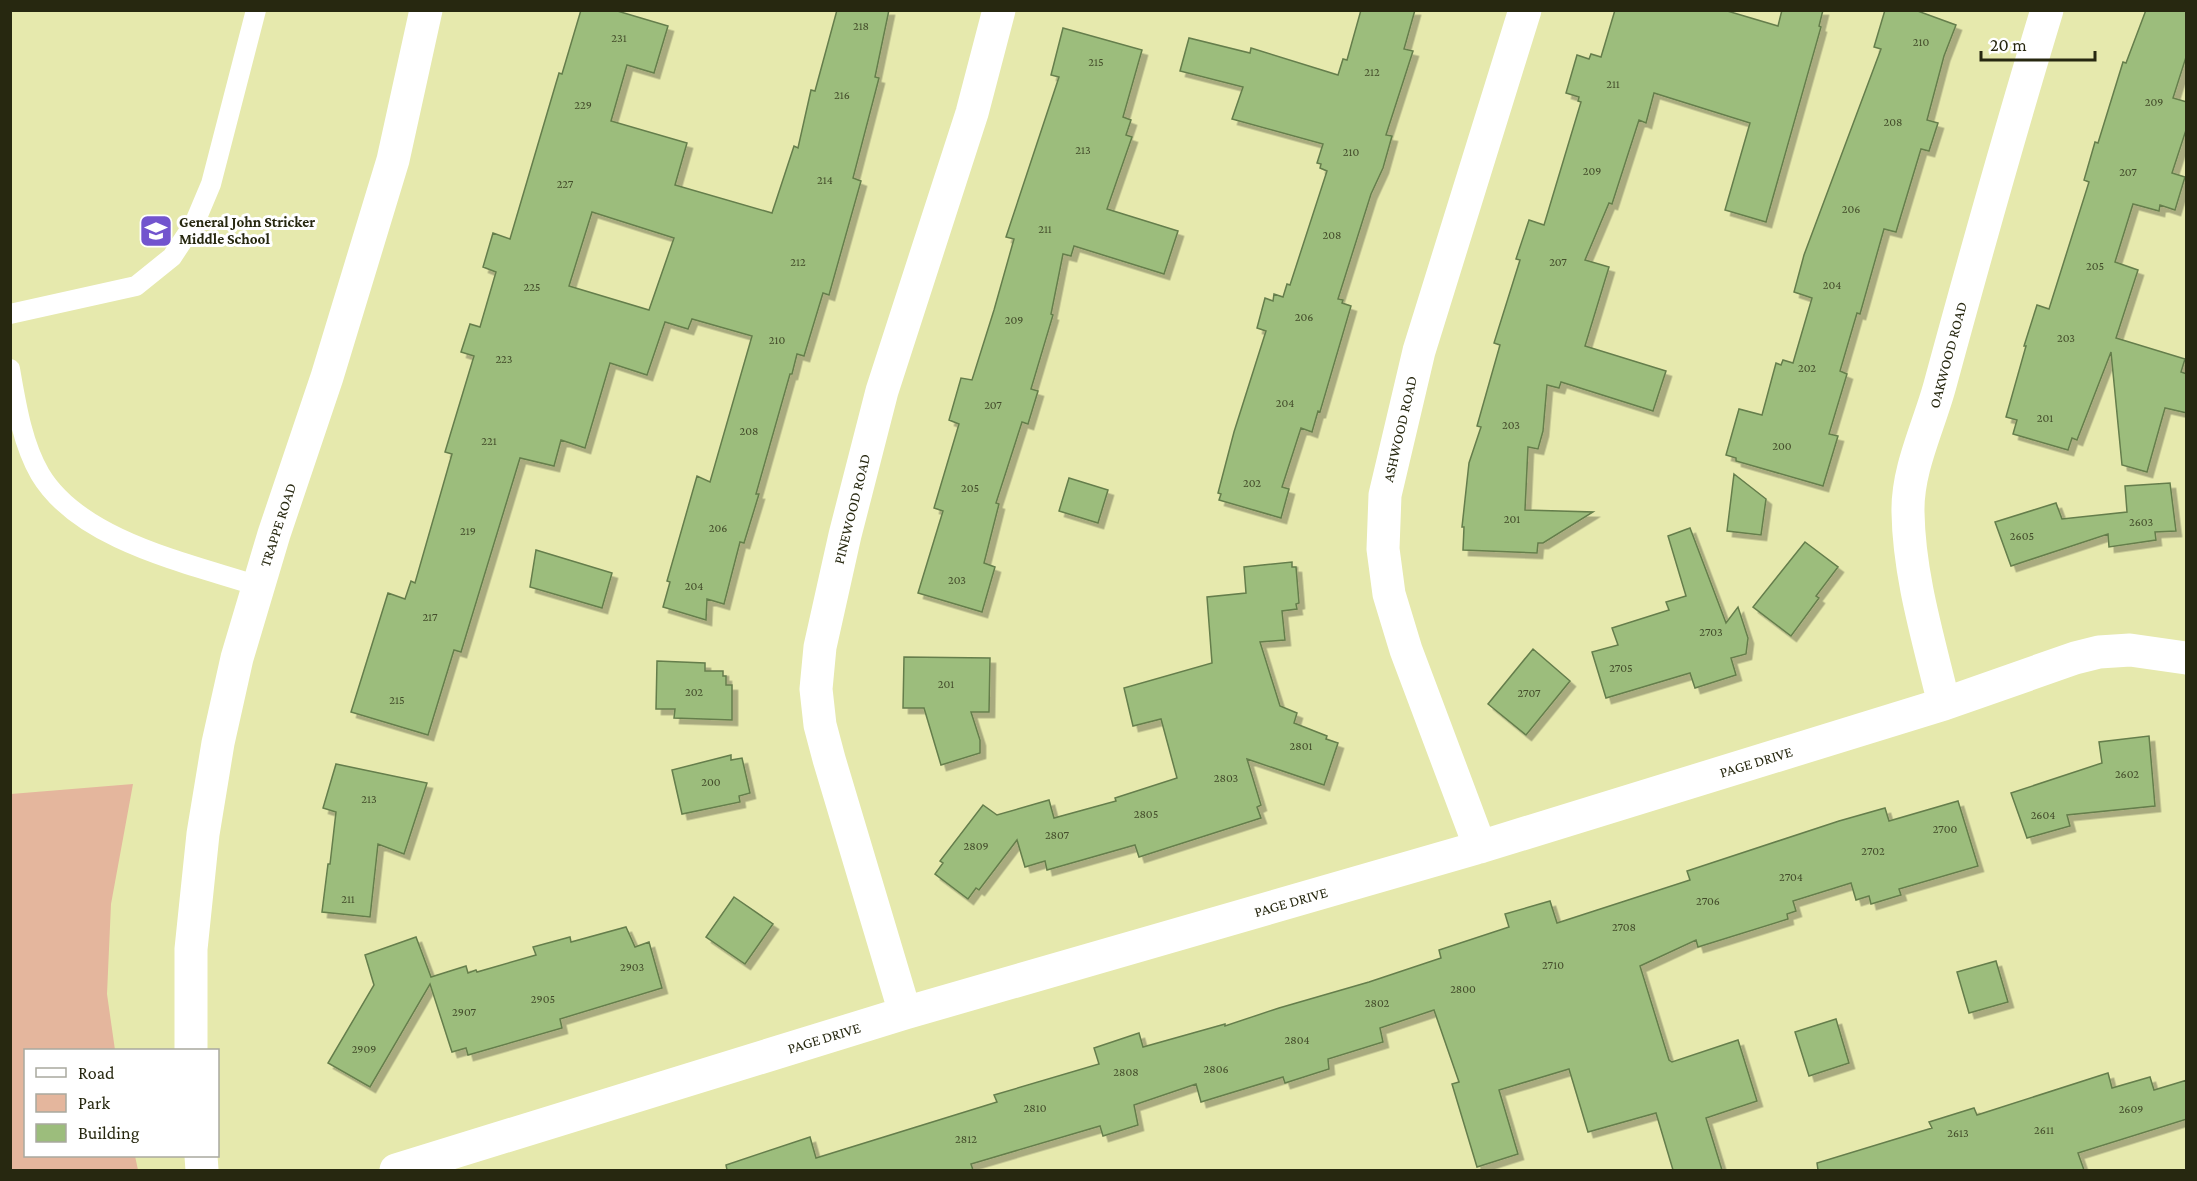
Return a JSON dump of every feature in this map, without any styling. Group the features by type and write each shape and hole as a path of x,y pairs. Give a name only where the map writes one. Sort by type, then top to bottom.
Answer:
{"street":[{"name":"TRAPPE ROAD","path":"192,1049 191,949 203,834 218,743 237,658 258,585 327,377 393,160 426,10"},
{"name":"PINEWOOD ROAD","path":"905,1013 838,793 820,725 816,689 820,647 845,535 882,391 972,112 999,10"},
{"name":"ASHWOOD ROAD","path":"1480,848 1406,650 1389,594 1383,549 1385,495 1419,351 1525,10"},
{"name":"OAKWOOD ROAD","path":"1944,704 1922,615 1911,551 1908,510 1910,492 1913,473 2047,10"},
{"name":"PAGE DRIVE","path":"396,1170 905,1013 1480,848 1944,704 2075,658 2099,652 2130,650 2187,658"}],"lane":[{"path":"10,314 136,286 172,257 195,222 211,184 256,10"},
{"path":"10,369 29,449 40,474 69,508 99,529 135,547 258,585"}],"green space":[{"path":"133,784 111,904 107,994 115,1049 24,1049 24,1157 135,1157 138,1170 11,1170 11,794"}],"building":[{"path":"581,10 614,10 668,26 654,73 627,65 611,121 687,143 675,185 772,213 794,146 798,148 811,90 815,91 837,10 889,10 875,77 879,78 853,178 861,181 829,295 823,293 804,356 797,354 792,374 790,374 756,494 759,494 744,543 740,542 724,604 707,599 706,620 663,607 670,582 667,581 697,476 710,482 752,336 692,319 688,329 665,322 647,375 610,363 585,448 561,440 554,466 520,458 461,652 454,650 428,735 351,712 388,593 405,599 411,581 415,583 452,454 445,452 474,356 461,352 470,324 480,327 496,272 483,267 493,233 510,239 559,73 562,74","holes":["592,212 674,238 649,310 569,286"]},
{"path":"1361,10 1415,10 1404,49 1413,51 1386,135 1392,136 1383,168 1371,194 1338,299 1351,306 1312,432 1301,428 1282,487 1289,489 1281,518 1219,500 1221,494 1218,493 1234,432 1266,331 1257,328 1265,298 1273,301 1274,294 1283,297 1287,284 1290,285 1327,171 1320,168 1321,164 1317,163 1323,144 1232,119 1243,87 1180,71 1189,38 1250,53 1251,48 1338,75 1343,59 1347,60"},
{"path":"1615,10 1724,10 1778,26 1782,10 1823,10 1819,26 1821,27 1766,222 1725,210 1750,123 1654,93 1646,123 1639,120 1612,204 1609,203 1585,260 1609,267 1585,346 1666,371 1653,411 1561,382 1559,388 1547,385 1543,431 1538,449 1528,447 1525,510 1593,512 1543,543 1538,543 1537,553 1463,550 1464,527 1462,527 1469,463 1481,427 1477,426 1500,345 1494,343 1520,260 1516,259 1529,220 1544,225 1581,102 1578,101 1579,97 1566,93 1577,55 1589,59 1591,54 1601,57"},
{"path":"1885,10 1915,10 1956,25 1944,56 1927,120 1938,123 1929,151 1921,149 1896,232 1884,229 1860,314 1857,313 1840,371 1847,374 1829,434 1838,436 1823,486 1736,461 1736,458 1726,455 1739,409 1762,415 1776,363 1781,365 1783,360 1793,363 1812,298 1794,292 1804,255 1881,49 1874,47"},
{"path":"2146,10 2187,10 2187,54 2173,98 2187,102 2187,127 2172,173 2185,177 2175,210 2160,205 2159,211 2133,204 2115,262 2138,270 2116,338 2185,359 2181,372 2187,374 2187,413 2165,408 2147,472 2122,465 2111,352 2077,440 2072,438 2068,450 2013,434 2017,420 2006,417 2037,305 2049,309 2089,182 2084,180 2095,142 2098,143 2123,62 2126,63"},
{"path":"1063,28 1142,50 1123,117 1131,120 1126,135 1132,137 1107,209 1178,231 1164,274 1074,246 1071,256 1063,254 1051,314 1053,315 1031,389 1038,391 1028,424 1022,422 996,503 999,504 984,563 995,567 982,612 918,593 943,511 934,508 959,424 949,420 961,378 972,380 994,310 1014,239 1006,237 1059,77 1051,75"},
{"path":"1734,474 1766,499 1761,535 1727,531"},
{"path":"1069,478 1108,490 1098,523 1059,511"},
{"path":"2170,483 2176,531 2155,532 2156,540 2109,547 2108,534 2011,566 1995,522 2056,503 2062,519 2127,512 2125,486"},
{"path":"1690,528 1726,623 1738,607 1748,638 1746,654 1731,658 1736,675 1695,688 1690,673 1606,698 1592,652 1618,645 1612,628 1669,610 1666,602 1686,596 1668,536"},
{"path":"1805,542 1838,567 1816,596 1819,598 1791,636 1753,607"},
{"path":"536,550 612,573 602,608 530,587"},
{"path":"1292,562 1292,567 1296,567 1299,603 1296,604 1297,609 1282,611 1285,640 1260,642 1280,706 1297,713 1294,723 1327,736 1326,739 1338,743 1324,785 1247,759 1261,805 1257,807 1261,818 1139,857 1135,845 1047,870 1045,861 1025,867 1017,840 979,890 976,888 968,899 935,874 943,863 940,861 983,805 997,815 1049,800 1054,818 1116,801 1115,798 1177,778 1161,719 1133,726 1124,688 1212,663 1207,597 1246,593 1244,567"},
{"path":"1533,649 1570,681 1526,735 1488,704"},
{"path":"904,657 990,658 989,712 971,712 980,740 980,753 941,765 924,708 903,708"},
{"path":"657,661 705,663 705,671 723,671 723,676 726,676 726,685 732,685 732,720 674,718 675,709 656,709"},
{"path":"2149,736 2155,806 2067,815 2070,826 2027,838 2011,793 2102,763 2099,742"},
{"path":"731,755 731,760 742,758 750,793 739,796 740,802 682,814 672,770"},
{"path":"336,764 427,783 404,854 378,844 370,917 322,912 336,812 323,808"},
{"path":"1958,801 1978,866 1899,889 1901,895 1871,904 1869,896 1856,900 1851,883 1793,901 1796,911 1787,914 1788,919 1698,947 1696,940 1640,966 1669,1060 1672,1062 1738,1040 1757,1101 1706,1118 1722,1170 1673,1170 1656,1113 1588,1132 1569,1069 1499,1090 1518,1154 1477,1167 1452,1084 1459,1082 1434,1010 1380,1028 1383,1042 1328,1059 1329,1069 1285,1083 1283,1077 1201,1102 1196,1084 1134,1105 1138,1125 1103,1136 1100,1126 971,1164 973,1170 727,1170 726,1165 810,1137 816,1158 997,1102 994,1095 1099,1064 1094,1048 1139,1033 1143,1047 1225,1024 1225,1026 1369,982 1441,958 1439,950 1509,927 1505,914 1550,901 1557,923 1690,880 1687,871 1839,821 1885,808 1889,821"},
{"path":"734,897 773,924 745,964 706,937"},
{"path":"626,927 635,947 649,942 662,988 560,1019 562,1028 468,1055 466,1048 452,1052 430,984 370,1087 328,1063 374,985 365,955 416,937 431,977 466,966 468,973 476,970 477,972 536,955 533,947 570,937 571,942"},
{"path":"1996,961 2008,1002 1969,1013 1957,972"},
{"path":"1836,1019 1849,1063 1809,1076 1795,1032"},
{"path":"2108,1073 2112,1088 2150,1077 2154,1090 2187,1080 2187,1119 2078,1153 2084,1170 1818,1170 1817,1163 1932,1128 1929,1122 1974,1108 1977,1115"}],"place":[{"name":"General John Stricker Middle School","path":"156,231"}]}
